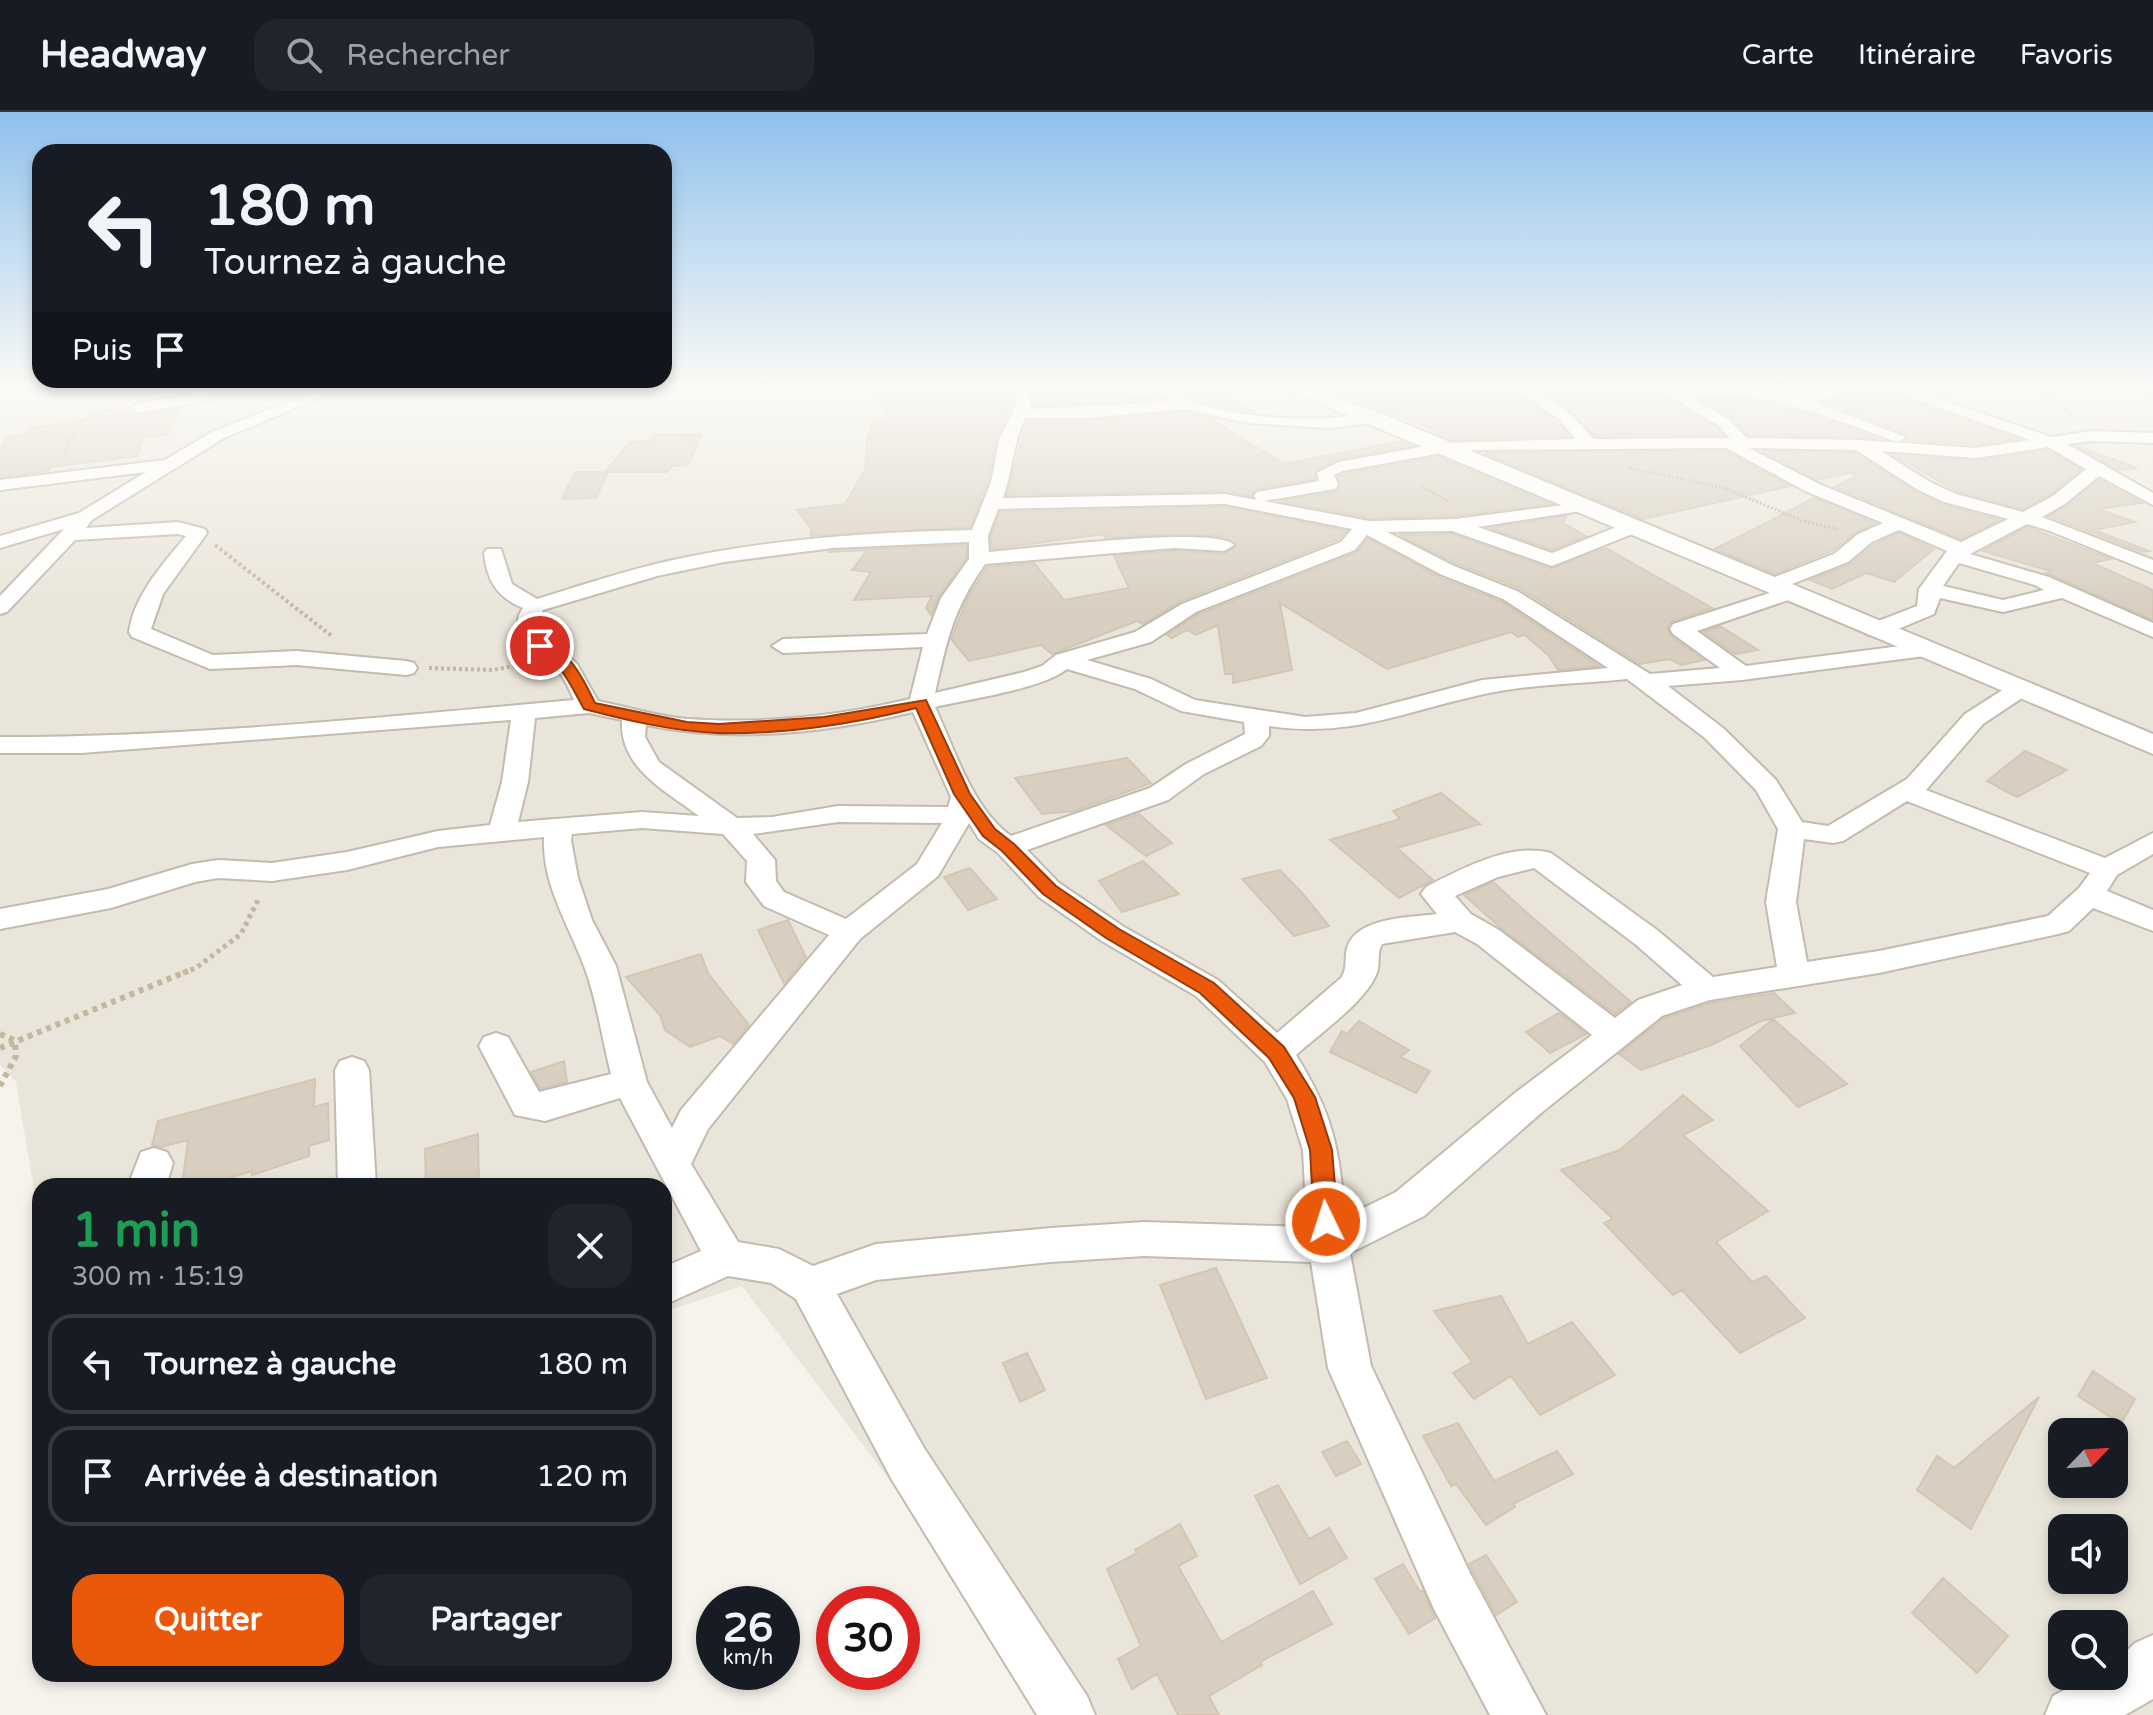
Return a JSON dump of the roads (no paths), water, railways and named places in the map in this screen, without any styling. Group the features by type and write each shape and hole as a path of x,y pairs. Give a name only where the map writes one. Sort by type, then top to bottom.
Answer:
{"street":[{"path":"0,608 79,526 178,461"},
{"path":"1004,461 1000,482 983,533 951,598 936,640 921,703 961,804 1049,890 1113,934 1207,988 1277,1053 1304,1097 1321,1150 1328,1245 1350,1368 1452,1591 1519,1715"},
{"path":"589,706 577,679 559,658 533,638 528,625 529,613 536,606 660,569 777,548 983,533 1329,485 1325,473 1373,461"},
{"path":"1473,461 2153,745"},
{"path":"1766,461 1813,488 1957,552 2064,591 2153,631"},
{"path":"1900,461 1935,475 1968,505 2057,527 2153,567"},
{"path":"1927,537 1920,507 1935,475 1968,461"},
{"path":"2083,461 2153,500"},
{"path":"0,485 173,464"},
{"path":"1876,630 1927,610 1929,589 1957,552 2056,502 2087,474 2098,470"},
{"path":"1225,499 1365,526 1455,525 1581,506"},
{"path":"1790,593 1780,584 1782,581 1841,558 1865,538 1897,524"},
{"path":"1455,525 1552,560 1633,527"},
{"path":"0,542 79,526 178,528 198,533 159,585 140,622 140,632 210,662 297,658 406,668"},
{"path":"0,745 134,742 589,706 687,726 759,727 877,714 1031,677 1050,671 1064,660 1135,640 1189,608 1348,546 1365,526"},
{"path":"1365,526 1393,544 1447,570 1510,595 1640,676 1714,733 1767,786 1792,829 1779,896 1781,927 1795,974"},
{"path":"983,533 1224,545"},
{"path":"494,553 496,578 502,587 513,597 536,606"},
{"path":"1929,589 2003,606 2064,591"},
{"path":"1742,673 1681,629 1790,593"},
{"path":"783,646 936,640"},
{"path":"1064,660 1143,684 1189,706 1256,719 1340,724 1482,687 1640,676 1742,673 1924,650"},
{"path":"1792,829 1833,835 1906,791 1928,775 1974,719 2020,689"},
{"path":"502,832 515,782 524,712"},
{"path":"634,716 633,737 650,767 731,826 761,860 761,882 774,899 849,932"},
{"path":"1008,847 1159,794 1204,764 1252,741 1257,736 1256,719"},
{"path":"1906,791 2098,882 2153,921"},
{"path":"0,919 111,898 192,873 218,869 272,872 347,861 438,839 642,820 731,826 772,825 838,814 961,804"},
{"path":"672,1165 694,1120 849,932 928,870 961,804"},
{"path":"559,829 557,840 564,878 577,920 600,966 630,1082 672,1165 726,1258"},
{"path":"810,1286 876,1262 1051,1245 1144,1239 1328,1245 1410,1204 1613,1034 1650,1008 1707,989 1879,962 2051,926 2063,920 2098,882 2153,842"},
{"path":"1613,1034 1488,937 1460,921 1437,896 1438,892 1504,866 1541,859 1646,937 1707,989"},
{"path":"1277,1053 1352,986 1362,972 1363,948 1371,937 1385,932 1460,921"},
{"path":"496,1046 521,1095 528,1105 537,1108 630,1082"},
{"path":"352,1070 357,1178"},
{"path":"672,1283 726,1258 779,1267 810,1286 908,1464 1068,1715"},
{"path":"2072,1715 2135,1680 2153,1661"}]}
